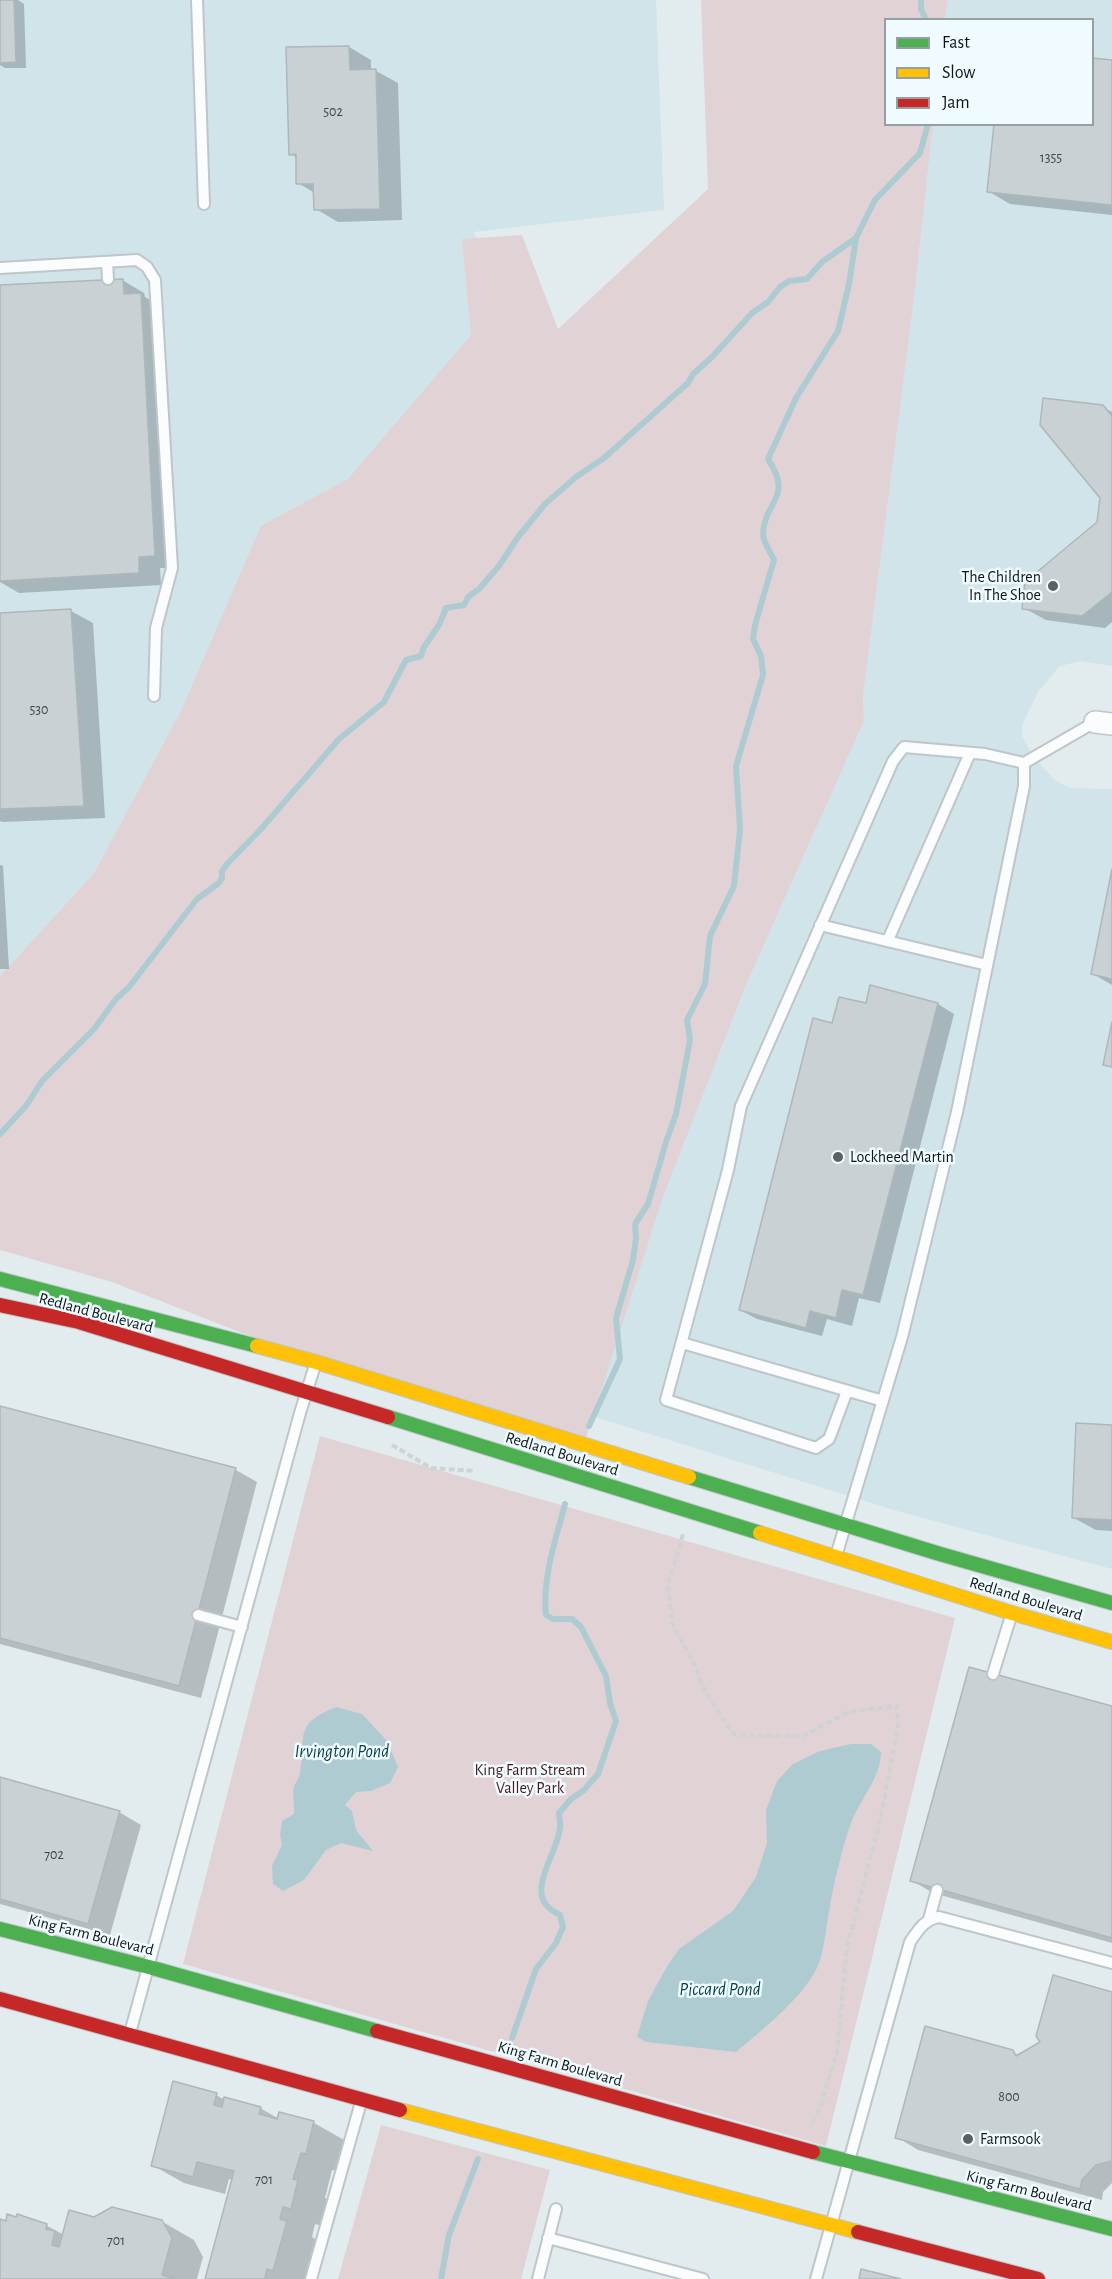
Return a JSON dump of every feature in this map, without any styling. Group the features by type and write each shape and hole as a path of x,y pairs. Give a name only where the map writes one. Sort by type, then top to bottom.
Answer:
{"main road":[{"name":"Redland Boulevard","path":"0,1279 316,1362 1112,1603"},
{"name":"Redland Boulevard","path":"0,1305 79,1322 1012,1613 1112,1642"},
{"name":"King Farm Boulevard","path":"0,1929 149,1967 850,2162 1112,2229"},
{"path":"0,2000 130,2033 362,2099 832,2226 1038,2279"}],"lane":[{"path":"197,0 204,204"},
{"path":"0,268 137,260 143,262 156,280 172,568 156,628 154,696"},
{"path":"108,262 108,279"},
{"path":"847,1391 829,1439 816,1448 666,1400 728,1170 741,1107 893,761 904,747 985,754 1023,763 1104,723"},
{"path":"888,940 970,753"},
{"path":"835,1557 902,1336 957,1112 1024,786 1023,763"},
{"path":"820,925 987,965"},
{"path":"682,1342 883,1401"},
{"path":"130,2033 316,1362"},
{"path":"993,1674 1012,1613"},
{"path":"198,1615 242,1627"},
{"path":"929,1919 937,1890"},
{"path":"816,2279 910,1942 921,1926 929,1919 939,1917 1112,1963"},
{"path":"311,2279 362,2099"},
{"path":"538,2279 556,2209"},
{"path":"548,2238 703,2279"}],"path":[{"path":"685,1527 668,1584 672,1623 695,1666 702,1685 735,1735 803,1737 848,1712 897,1706 897,1728 879,1826 847,1946 837,2052 821,2105 799,2148"}],"shaded area":[{"path":"0,0 656,0 664,210 473,232 494,261 504,364 181,712 94,873 0,976"},
{"path":"948,0 1112,0 1112,666 1080,661 1060,666 1038,692 1023,723 1022,736 1034,758 1055,780 1069,788 1112,789 1112,1569 897,1511 592,1416 663,1197 747,983 864,721 863,696 913,307 933,126 1094,126 1094,18 945,18"}],"green space":[{"path":"701,0 948,0 945,18 884,18 884,126 933,126 913,307 863,696 864,721 747,983 663,1197 583,1447 316,1362 112,1282 0,1250 0,976 94,873 181,711 261,526 348,479 471,335 462,239 522,235 558,329 708,189"},
{"name":"King Farm Stream Valley Park","path":"320,1436 955,1618 826,2146 183,1964"},
{"path":"381,2125 550,2170 521,2279 338,2279"}],"water":[{"name":"Irvington Pond","path":"336,1707 362,1714 387,1741 398,1767 390,1783 371,1791 356,1792 345,1805 352,1811 356,1830 373,1851 341,1843 326,1850 304,1880 283,1891 273,1884 272,1866 282,1845 280,1835 282,1821 294,1814 293,1789 300,1773 304,1733 313,1720"},
{"name":"Piccard Pond","path":"851,1744 871,1744 881,1752 880,1762 874,1780 847,1834 821,1956 809,1981 780,2014 736,2052 646,2042 637,2037 648,2001 679,1949 733,1911 756,1877 767,1843 766,1810 777,1781 793,1764 820,1751"}],"building":[{"path":"0,0 14,0 16,62 0,63"},
{"path":"349,46 350,70 376,69 380,209 314,210 313,184 296,184 296,154 289,155 286,47"},
{"path":"1094,58 1112,60 1112,205 987,192 994,126 1094,126"},
{"path":"123,279 124,294 141,293 155,556 139,557 139,573 0,581 0,285"},
{"path":"1043,398 1103,405 1112,416 1112,592 1082,616 1022,609 1025,582 1097,522 1100,498 1040,425"},
{"path":"71,609 84,806 0,809 0,613"},
{"path":"1112,869 1112,979 1091,974"},
{"name":"Lockheed Martin","path":"870,985 938,1003 863,1295 842,1290 836,1318 810,1311 806,1328 739,1310 813,1018 832,1023 839,997 866,1003"},
{"path":"1112,1022 1112,1067 1103,1065"},
{"path":"0,1406 236,1468 179,1686 0,1638"},
{"path":"1076,1423 1112,1425 1112,1520 1072,1518"},
{"path":"969,1667 1112,1706 1112,1938 910,1881"},
{"path":"0,1777 120,1811 88,1924 0,1899"},
{"path":"1053,1975 1112,1992 1112,2161 1096,2165 1082,2180 1080,2189 895,2138 925,2026 1013,2050 1016,2056 1040,2042 1036,2036"},
{"path":"173,2081 217,2093 214,2105 222,2107 224,2097 261,2107 259,2114 277,2119 279,2112 314,2121 306,2154 301,2153 293,2179 298,2180 291,2209 283,2207 280,2219 287,2221 273,2271 267,2269 265,2278 267,2279 205,2279 234,2171 197,2162 193,2177 151,2166"},
{"path":"112,2207 162,2220 172,2238 162,2275 175,2279 0,2279 0,2219 6,2221 7,2214 16,2217 17,2214 47,2224 46,2229 55,2231 52,2245 59,2247 69,2210 94,2217"},
{"path":"861,2269 901,2279 859,2279"}],"waterway":[{"path":"921,0 921,9 925,18"},
{"path":"589,1426 620,1359 616,1318 633,1260 635,1224 648,1204 676,1114 690,1040 687,1020 705,984 710,936 734,886 740,829 736,766 763,675 761,656 753,639 774,560 763,537 765,523 778,491 775,472 768,459 796,398 838,331 849,284 856,238 875,200 920,153 927,126"},
{"path":"0,1134 26,1106 42,1081 94,1029 197,899 219,883 222,871 228,863 261,829 339,739 384,702 406,660 421,656 446,608 464,605 468,597 479,589 499,566 518,537 545,504 576,477 604,458 688,383 693,374 712,357 752,313 768,302 780,287 789,281 807,279 822,262 856,238"},
{"path":"512,2038 536,1969 556,1943 563,1927 560,1915 549,1908 543,1899 541,1890 546,1868 558,1836 559,1813 598,1774 616,1721 610,1703 606,1676 581,1627 572,1619 553,1619 546,1615 548,1573 565,1504"},
{"path":"441,2279 449,2235 478,2159"}],"traffic: fast":[{"path":"0,1279 257,1346"},
{"path":"388,1417 760,1533"},
{"path":"689,1477 940,1554 1112,1603"},
{"path":"0,1929 149,1967 377,2031"},
{"path":"813,2152 1112,2229"}],"traffic: slow":[{"path":"257,1346 316,1362 689,1477"},
{"path":"760,1533 1012,1613 1112,1642"},
{"path":"400,2110 858,2232"}],"traffic: jam":[{"path":"0,1305 79,1322 388,1417"},
{"path":"0,1999 400,2110"},
{"path":"377,2031 813,2152"},
{"path":"858,2232 1038,2279"}],"place":[{"name":"The Children In The Shoe","path":"1053,586"},
{"name":"Lockheed Martin","path":"838,1157"},
{"name":"Farmsook","path":"968,2139"}]}
